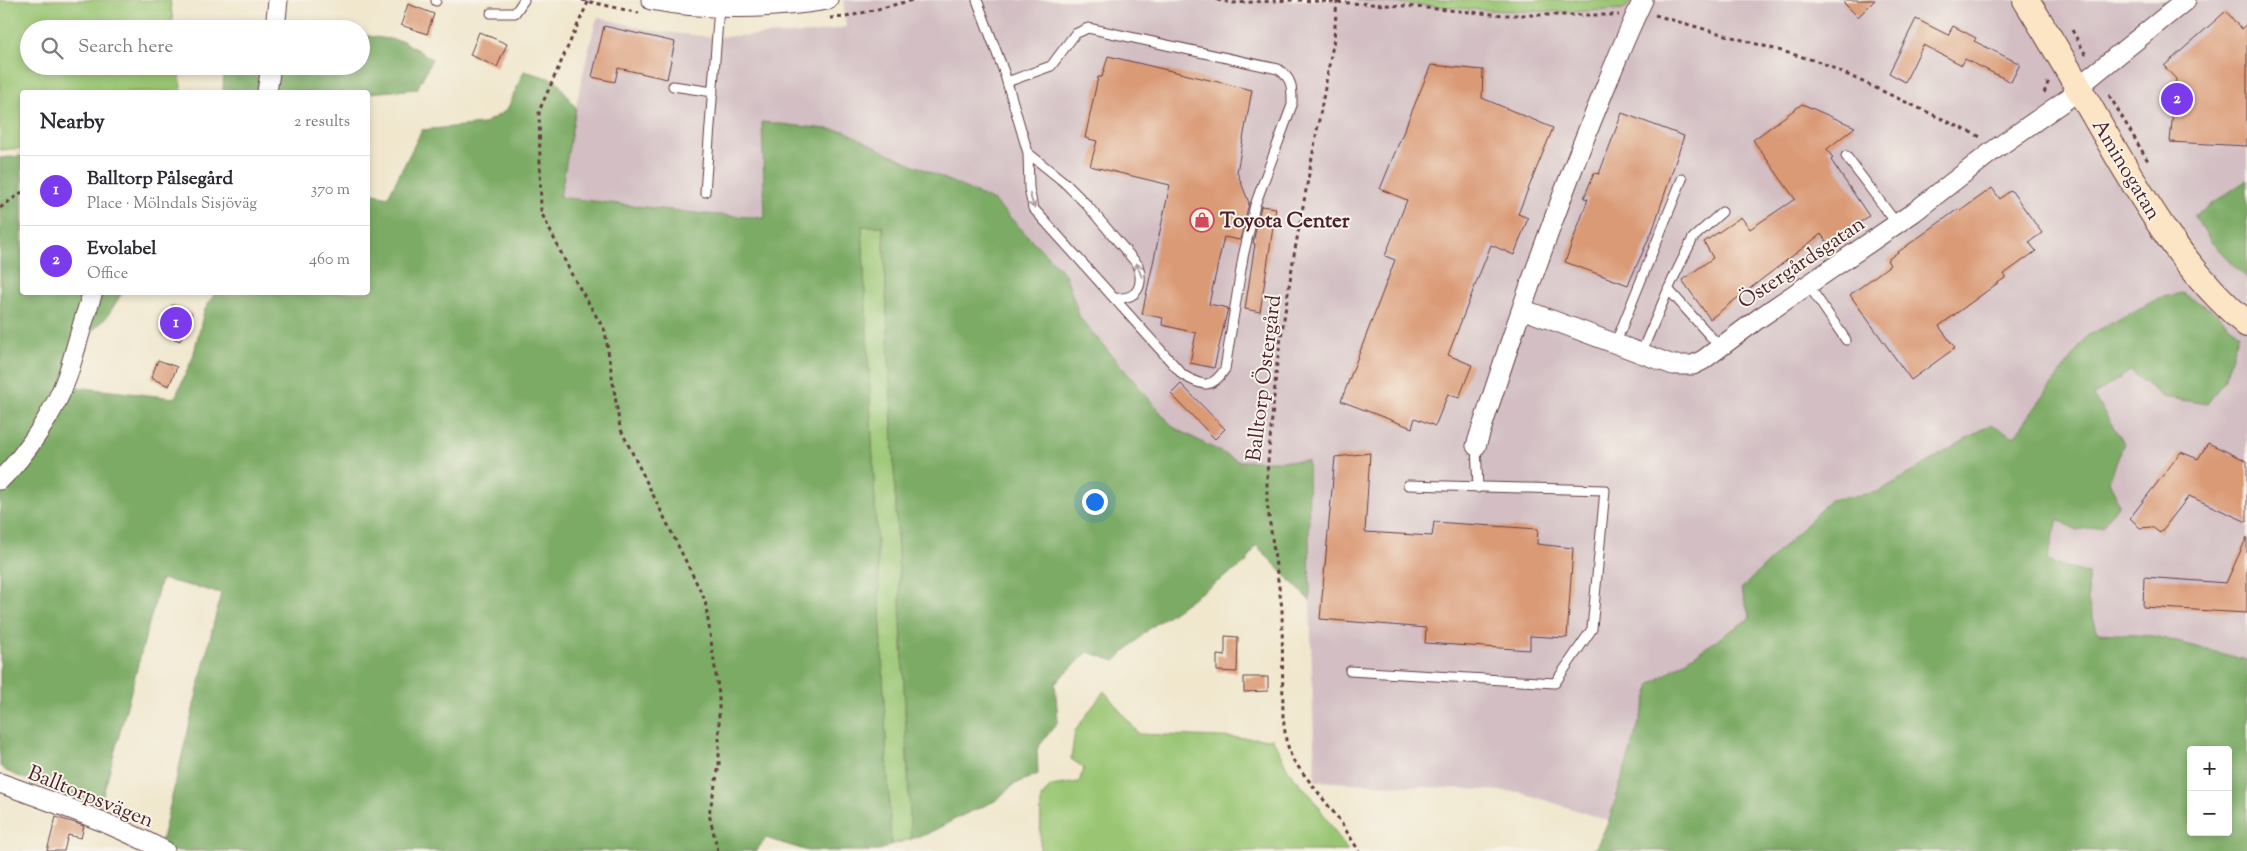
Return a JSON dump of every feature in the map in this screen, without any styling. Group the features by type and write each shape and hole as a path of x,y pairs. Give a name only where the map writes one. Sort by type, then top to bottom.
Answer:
{"street":[{"path":"277,20 278,0"},
{"path":"651,0 719,6 743,3 774,6 828,0"},
{"name":"Aminogatan","path":"2026,0 2088,80 2150,211 2179,253 2207,287 2247,324"},
{"name":"Östergårdsgatan","path":"1522,309 1616,342 1674,365 1693,364 1703,360 1758,318 1809,286 1897,224 1989,141 2070,97 2186,0"},
{"path":"1476,446 1570,174 1640,8"},
{"path":"268,90 270,75"},
{"path":"0,480 46,419 66,378 92,295"},
{"name":"Balltorpsvägen","path":"0,784 72,809 130,833 158,849"}],"lane":[{"path":"491,13 515,13 524,0"},
{"path":"976,0 1007,82 1028,153 1029,188 1033,208 1183,375 1198,384 1208,384 1217,381 1225,369 1243,256 1255,205 1292,105 1292,88 1288,75 1278,68 1088,28 1075,34 1051,66 1007,82"},
{"path":"705,192 719,6"},
{"path":"673,86 714,92"},
{"path":"1028,153 1064,182 1086,204 1138,264 1142,277 1135,293 1126,299 1114,298"},
{"path":"1846,156 1897,224"},
{"path":"1616,342 1682,179"},
{"path":"1642,353 1668,289 1693,238 1722,212"},
{"path":"1809,286 1846,340"},
{"path":"1668,289 1720,347"},
{"path":"1476,446 1478,488"},
{"path":"1350,671 1555,683 1592,629 1605,490 1408,485"}],"path":[{"path":"1217,0 1233,3 1293,0"},
{"path":"1298,0 1337,1 1503,15 1640,8 1655,15 1675,19 1820,62 1989,141"},
{"name":"Balltorp Östergård","path":"1337,1 1334,39 1294,255 1277,364 1267,473 1270,534 1282,608 1283,717 1292,759 1338,818 1359,851"},
{"path":"588,2 539,112 541,212 572,275 605,331 620,428 705,600 719,694 719,766 710,814 718,851"},
{"path":"2071,29 2088,80 2150,165"},
{"path":"2038,99 2048,87 2050,77"},
{"path":"0,208 20,193"}],"shaded area":[{"path":"843,0 2247,0 2247,660 2154,636 2098,633 2088,602 2088,574 2047,562 2058,519 2109,481 2124,443 2093,396 2130,370 2163,397 2207,404 2087,336 2014,437 1991,424 1878,492 1830,500 1741,589 1750,618 1651,684 1609,821 1520,792 1315,781 1308,461 1238,461 1173,427 1080,318 1065,274 881,150 845,131 762,123 766,218 704,214 559,196 580,86 598,17 653,31 713,37 812,33 846,27"}],"green space":[{"path":"0,0 170,0 173,20 20,20 20,75 179,75 182,90 20,90 20,148 0,150"},
{"path":"1355,0 1634,0 1623,9 1568,12 1486,10"},
{"path":"370,36 403,41 432,59 417,89 370,93 370,90 223,90 224,75 370,75"},
{"path":"524,71 556,80 576,108 560,197 704,214 765,218 762,122 845,131 881,150 994,201 1065,274 1080,318 1173,427 1238,461 1308,461 1310,601 1256,545 1246,563 1149,629 1115,661 1088,652 1055,683 1058,721 1037,749 1038,774 1013,785 995,801 927,834 911,839 883,226 862,226 891,845 878,851 808,851 766,838 756,851 159,851 221,593 161,579 99,810 6,771 0,766 0,158 20,156 20,295 121,295 106,318 90,333 83,365 75,387 175,398 193,357 204,311 214,295 370,295 370,192 388,197 422,130 483,124 507,110"},
{"path":"2247,180 2247,279 2211,242 2194,216"},
{"path":"862,226 883,226 911,839 891,845"},
{"path":"2182,293 2212,310 2239,334 2224,381 2207,404 2163,397 2130,371 2093,396 2124,443 2109,481 2119,504 2103,526 2076,530 2058,519 2047,561 2088,574 2088,602 2098,633 2154,636 2247,660 2247,851 1594,851 1609,821 1651,684 1750,618 1741,589 1830,500 1878,492 1991,424 2014,437 2087,336 2159,298"},
{"path":"1104,691 1139,734 1273,739 1288,770 1312,797 1348,851 1040,851 1041,798 1051,786 1079,782 1084,768 1071,759 1075,731"}],"building":[{"path":"1841,0 1875,0 1858,17"},
{"path":"408,4 434,14 427,34 401,25"},
{"path":"2226,11 2241,29 2247,24 2247,146 2170,142 2176,79 2164,66"},
{"path":"1916,19 1948,35 1953,26 1976,38 1974,41 2020,64 2011,82 1965,59 1962,65 1923,45 1905,82 1889,73"},
{"path":"604,26 675,42 667,79 618,68 615,82 592,77"},
{"path":"479,32 507,44 497,67 470,55"},
{"name":"Toyota Center","path":"1108,56 1252,90 1237,172 1249,203 1240,240 1224,237 1209,304 1228,308 1214,368 1190,363 1196,333 1162,325 1163,318 1142,314 1170,185 1090,166 1097,141 1085,138 1098,77 1102,77"},
{"path":"1431,65 1483,70 1482,98 1553,128 1518,214 1528,218 1514,255 1491,245 1448,355 1472,365 1459,398 1448,394 1435,426 1415,418 1412,428 1341,401 1395,260 1385,256 1407,200 1380,189"},
{"path":"1802,104 1855,127 1827,149 1833,158 1831,160 1869,216 1829,245 1821,234 1710,319 1682,280 1713,258 1704,242 1741,217 1750,229 1795,199 1753,140"},
{"path":"1622,113 1684,136 1653,229 1628,285 1565,262 1588,199 1584,198 1594,173 1599,174"},
{"path":"1992,188 2000,199 2011,190 2042,233 2029,242 2036,251 2004,274 2006,277 1939,326 1955,348 1911,380 1850,295 1890,265 1887,260 1958,209 1960,211"},
{"path":"1261,206 1276,208 1260,312 1245,309 1255,244 1253,243"},
{"path":"172,305 192,314 180,341 161,333"},
{"path":"158,360 177,367 169,386 151,378"},
{"path":"1181,384 1225,429 1215,439 1171,394"},
{"path":"2208,443 2247,461 2247,522 2189,496 2160,533 2152,527 2140,528 2130,518 2181,452 2198,459"},
{"path":"1370,453 1365,532 1432,536 1434,522 1538,529 1537,544 1573,548 1567,638 1530,636 1530,650 1425,643 1426,628 1320,619 1335,457"},
{"path":"2247,537 2247,613 2143,607 2144,577 2226,583"},
{"path":"1225,636 1238,637 1237,672 1217,671 1217,655 1225,656"},
{"path":"1244,677 1268,677 1268,691 1244,692"},
{"path":"56,817 84,826 81,838 68,835 64,851 47,851"}],"place":[{"name":"Evolabel","path":"2177,99"},
{"name":"Toyota Center","path":"1202,220"},
{"name":"Balltorp Pålsegård","path":"176,323"}]}
